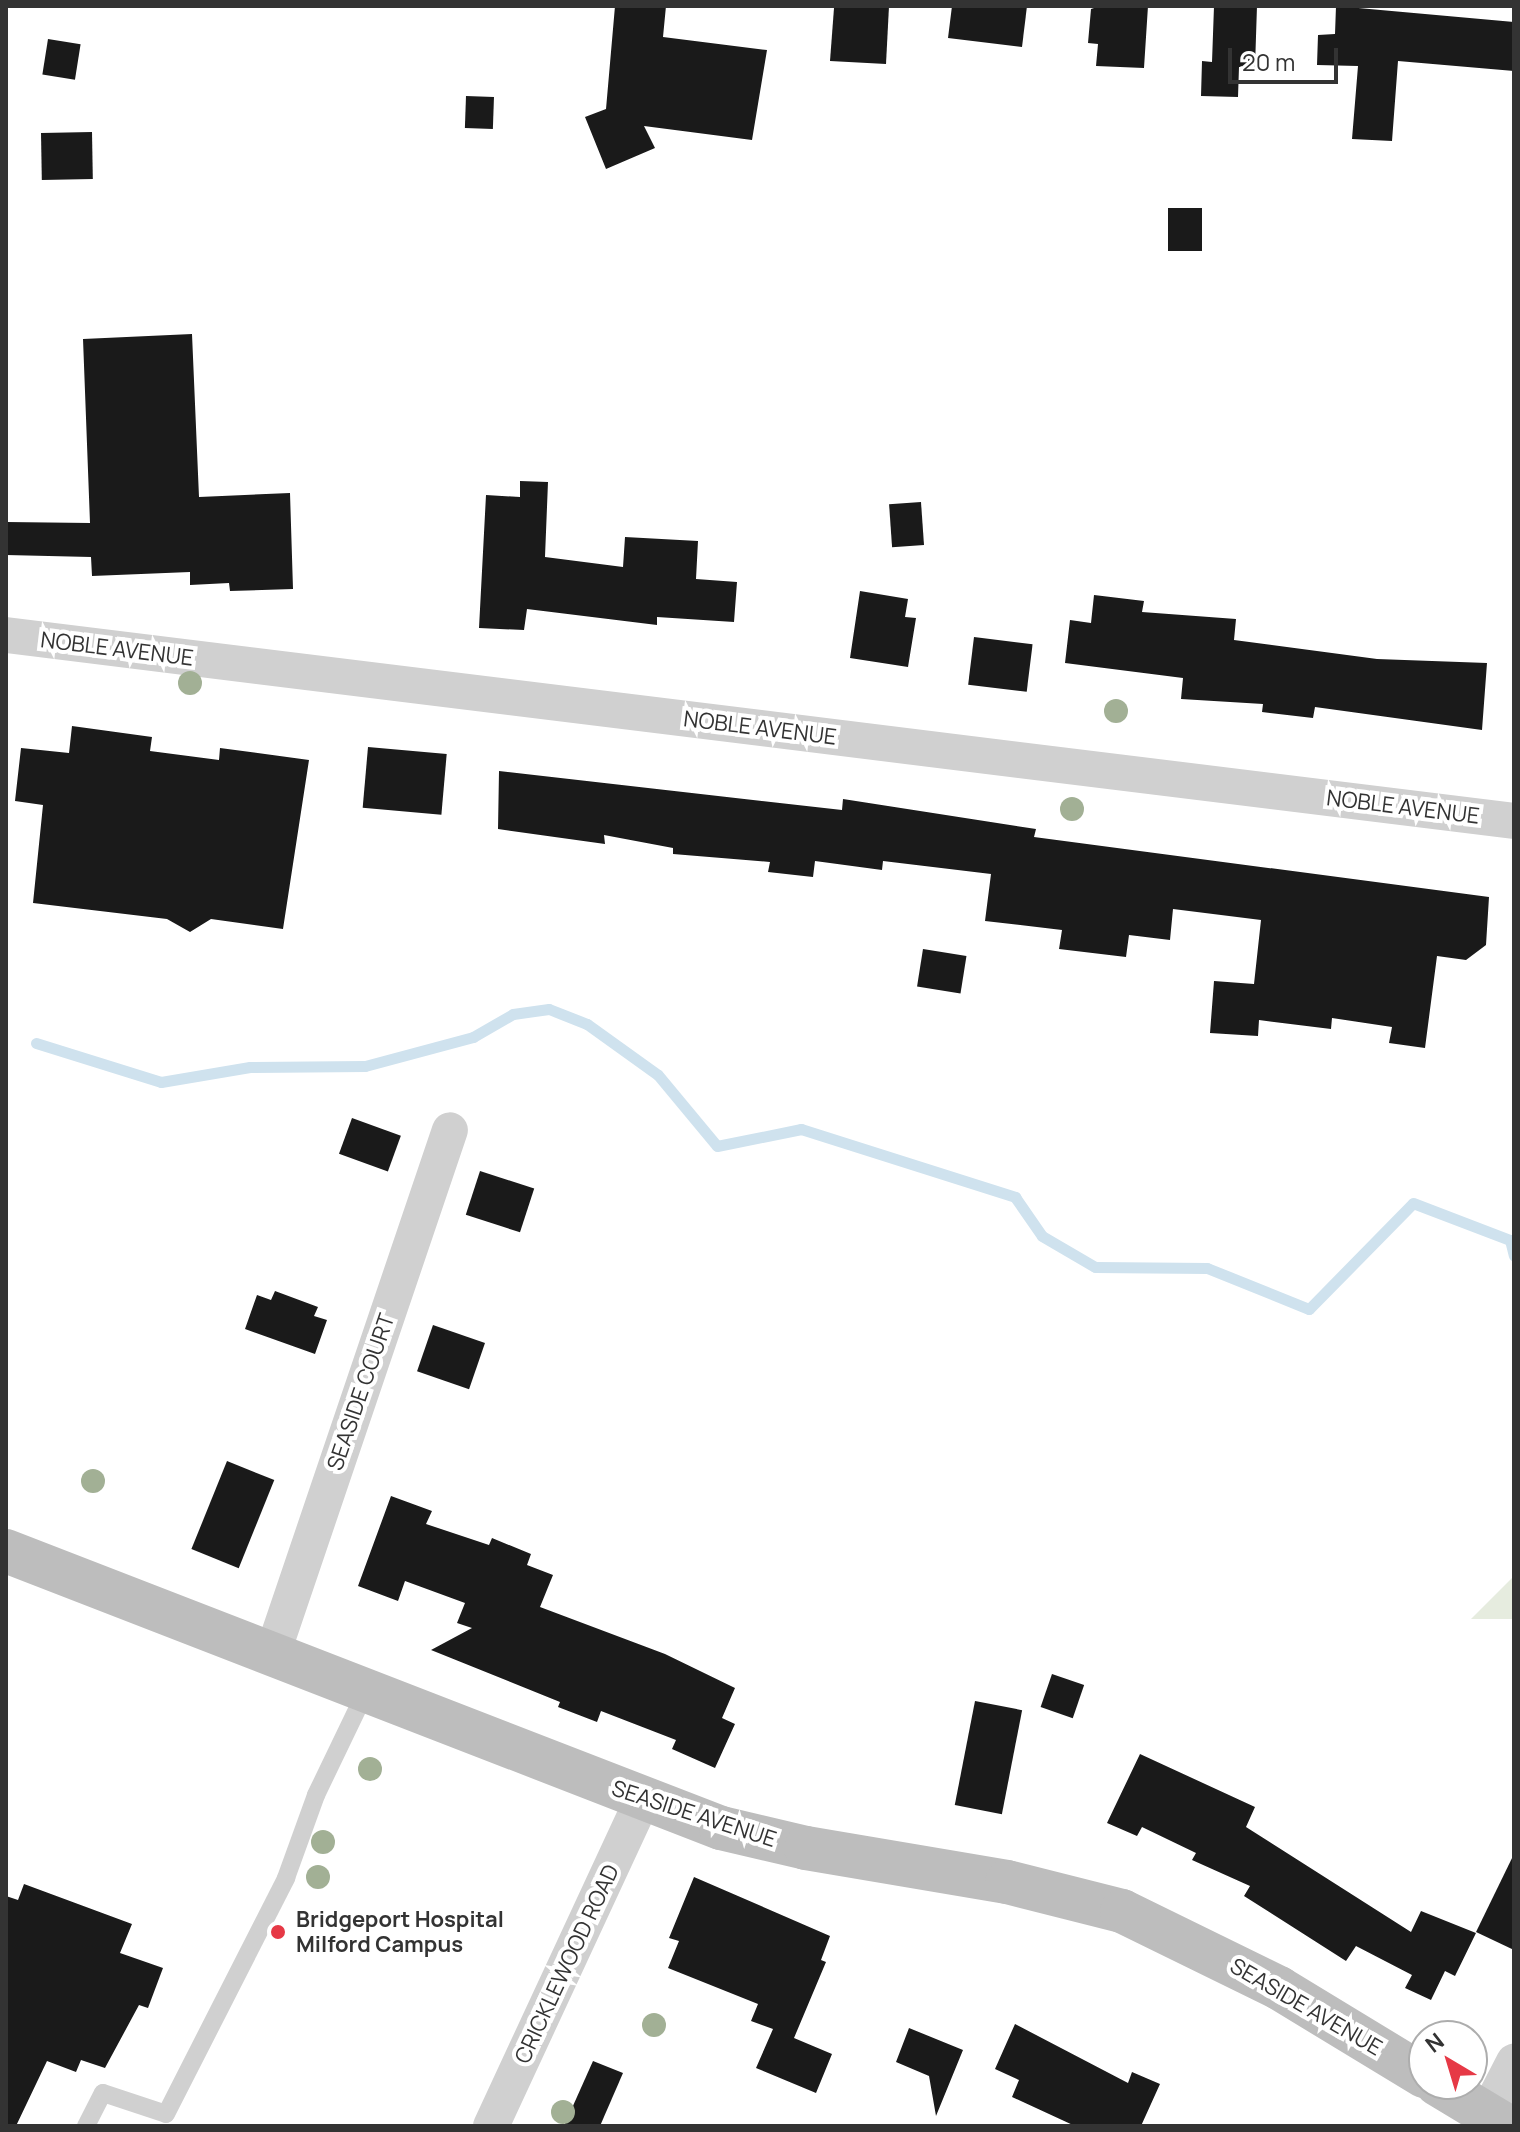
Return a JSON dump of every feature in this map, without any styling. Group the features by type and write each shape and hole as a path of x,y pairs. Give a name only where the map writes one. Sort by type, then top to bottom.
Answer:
{"main road":[{"name":"SEASIDE AVENUE","path":"6,1551 642,1801 721,1828 806,1848 1007,1882 1122,1911 1279,1988 1408,2066"},
{"path":"1464,2100 1497,2120"}],"street":[{"name":"NOBLE AVENUE","path":"6,635 1514,821"},
{"name":"SEASIDE COURT","path":"272,1655 450,1130"},
{"name":"CRICKLEWOOD ROAD","path":"491,2126 642,1801"},
{"path":"1497,2120 1514,2062"}],"lane":[{"path":"86,2126 103,2093 166,2114 286,1878 316,1795 365,1693"}],"shaded area":[{"path":"1514,1576 1514,1619 1471,1619"}],"building":[{"path":"615,6 666,6 663,37 767,50 752,140 644,126 655,148 606,169 585,117 606,109"},
{"path":"889,6 886,64 830,61 834,8"},
{"path":"952,6 1027,6 1022,47 948,38"},
{"path":"1100,6 1148,6 1144,68 1096,66 1098,44 1088,43 1091,9"},
{"path":"1214,6 1257,6 1255,67 1239,67 1238,97 1201,96 1202,61 1212,62"},
{"path":"1336,6 1514,22 1514,71 1398,61 1392,141 1352,139 1358,66 1317,65 1318,35 1335,34"},
{"path":"48,39 81,44 75,80 42,75"},
{"path":"466,96 494,97 493,129 465,128"},
{"path":"92,132 93,179 42,180 41,133"},
{"path":"1168,208 1202,208 1202,251 1168,251"},
{"path":"192,334 199,497 290,493 293,589 230,591 229,583 190,585 190,572 92,576 91,557 6,555 6,522 90,523 83,339"},
{"path":"520,481 548,482 545,557 623,567 625,537 698,541 696,579 737,582 734,622 657,617 657,625 527,609 524,630 479,628 486,495 520,497"},
{"path":"921,502 924,545 892,547 889,504"},
{"path":"860,591 908,599 905,617 916,618 908,667 850,658"},
{"path":"1094,595 1144,601 1142,612 1236,619 1234,640 1377,659 1487,663 1482,730 1315,707 1313,718 1262,712 1263,704 1181,699 1183,678 1065,663 1070,620 1091,623"},
{"path":"974,637 1033,644 1027,692 968,685"},
{"path":"72,726 152,737 150,751 219,760 220,748 309,760 283,929 211,919 190,932 167,919 33,903 43,805 15,801 21,748 69,753"},
{"path":"368,747 447,754 441,815 363,808"},
{"path":"499,771 842,810 843,799 1036,829 1034,837 1489,897 1486,945 1466,960 1437,956 1425,1048 1389,1043 1392,1027 1332,1018 1331,1029 1259,1020 1258,1036 1210,1033 1214,981 1254,984 1261,920 1173,909 1170,940 1129,935 1126,957 1059,949 1062,930 985,921 991,874 883,861 882,870 815,861 813,877 768,872 770,862 673,854 673,848 604,835 605,844 498,829"},
{"path":"923,949 966,956 961,993 917,987"},
{"path":"352,1118 401,1136 388,1171 339,1154"},
{"path":"480,1171 534,1189 520,1232 466,1215"},
{"path":"275,1291 318,1307 314,1316 327,1320 315,1354 245,1329 257,1295 271,1300"},
{"path":"433,1325 485,1343 469,1389 417,1371"},
{"path":"227,1461 274,1480 239,1568 191,1549"},
{"path":"391,1496 432,1511 426,1524 489,1545 492,1538 531,1554 527,1565 553,1575 540,1607 665,1654 735,1688 722,1718 735,1724 715,1768 672,1749 676,1740 601,1711 597,1722 558,1707 560,1702 431,1650 472,1628 457,1623 465,1603 405,1581 398,1601 358,1586"},
{"path":"1052,1674 1084,1685 1073,1718 1041,1707"},
{"path":"975,1701 1022,1710 1002,1814 955,1805"},
{"path":"1140,1754 1255,1807 1246,1827 1411,1932 1421,1911 1476,1933 1455,1976 1445,1971 1431,2000 1405,1988 1412,1975 1356,1946 1346,1961 1244,1896 1250,1886 1192,1860 1196,1853 1142,1827 1137,1836 1107,1823"},
{"path":"1514,1854 1514,1950 1476,1932"},
{"path":"694,1877 830,1936 821,1960 826,1962 794,2038 832,2054 816,2093 756,2068 773,2029 751,2021 758,2004 668,1968 679,1941 669,1938"},
{"path":"24,1884 132,1924 120,1953 163,1968 148,2008 139,2005 105,2068 81,2060 76,2072 47,2061 16,2126 6,2126 6,1896 18,1900"},
{"path":"1015,2024 1128,2083 1132,2072 1160,2084 1141,2126 1075,2126 1012,2097 1019,2080 995,2069"},
{"path":"909,2028 963,2050 936,2116 929,2076 896,2062"},
{"path":"593,2061 623,2073 600,2126 564,2126"}],"waterway":[{"path":"36,1043 161,1082 250,1067 365,1066 473,1037 513,1014 549,1009 587,1024 658,1075 717,1146 801,1129 1015,1197 1042,1236 1095,1267 1207,1268 1309,1309 1413,1203 1510,1240 1514,1256"}],"place":[{"name":"Bridgeport Hospital Milford Campus","path":"278,1932"}]}
